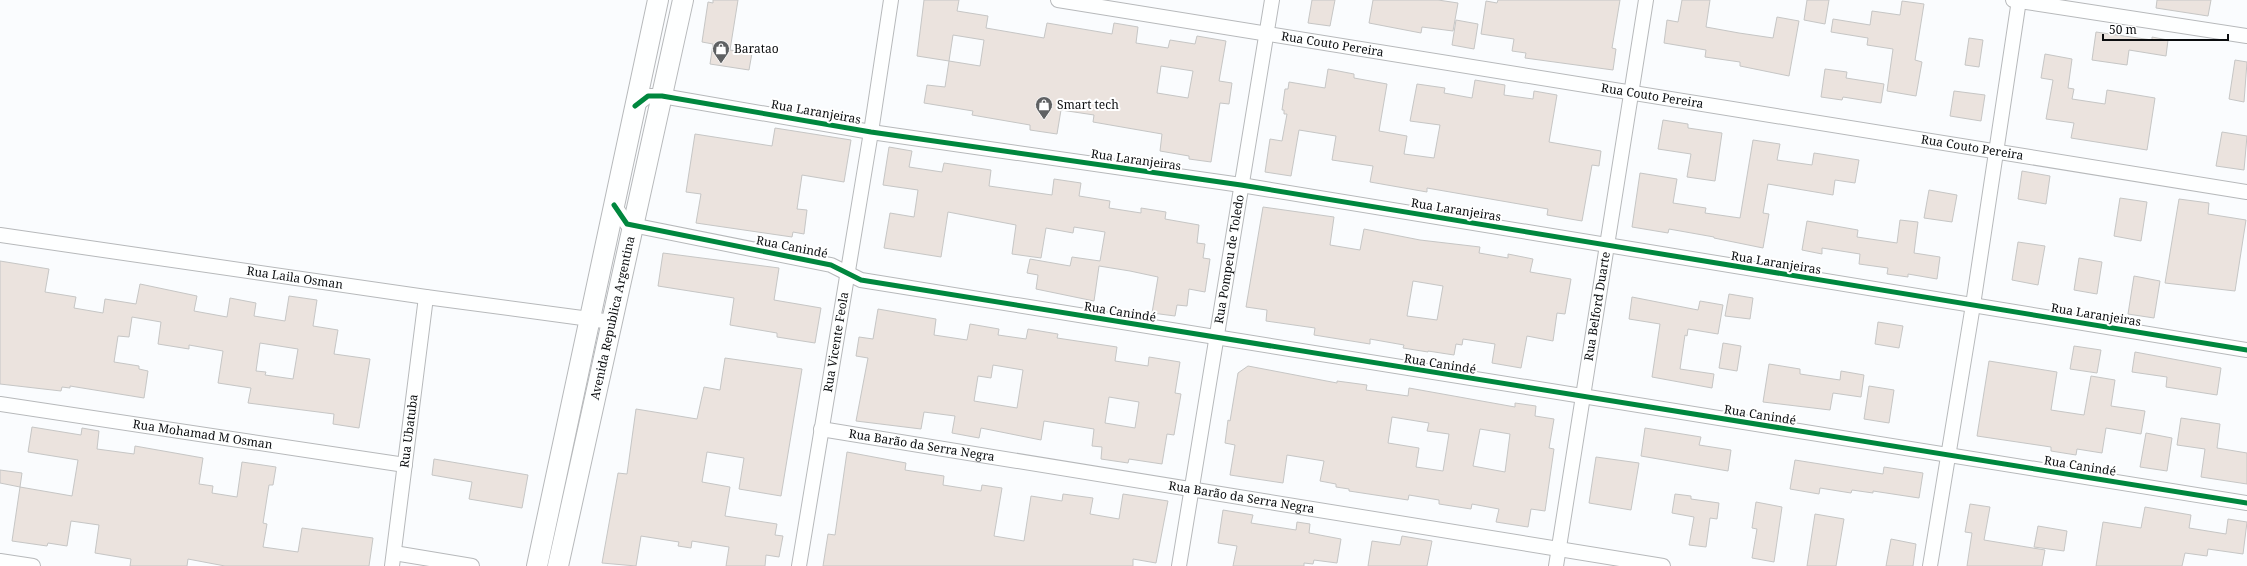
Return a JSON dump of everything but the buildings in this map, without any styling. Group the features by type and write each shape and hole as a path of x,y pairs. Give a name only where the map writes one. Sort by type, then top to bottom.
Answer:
{"main road":[{"name":"Avenida Republica Argentina","path":"537,566 658,0"},
{"name":"Avenida Republica Argentina","path":"558,566 612,322 635,226 683,0"}],"street":[{"name":"Rua Vicente Feola","path":"799,566 871,132 891,0"},
{"name":"Rua Couto Pereira","path":"1058,0 2247,192"},
{"name":"Rua Pompeu de Toledo","path":"1179,566 1272,0"},
{"name":"Rua Belford Duarte","path":"1556,566 1646,0"},
{"path":"1930,566 1973,305 2017,0 2247,36"},
{"path":"635,106 648,96 662,96"},
{"name":"Rua Laranjeiras","path":"662,96 871,132 1242,185 2247,350"},
{"path":"614,205 624,221 635,226"},
{"name":"Rua Canindé","path":"635,226 831,265 861,280 2247,503"},
{"name":"Rua Laila Osman","path":"0,235 426,297 612,322"},
{"name":"Rua Ubatuba","path":"393,560 426,297"},
{"name":"Rua Mohamad M Osman","path":"0,404 405,465"},
{"name":"Rua Barão da Serra Negra","path":"821,429 1559,548 1662,566"},
{"path":"393,560 472,566"},
{"path":"0,561 33,566"}],"cycle path":[{"path":"635,106 648,96 662,96 871,132 1241,185 2247,350"},
{"path":"614,205 627,224 831,265 861,280 2247,503"}],"place":[{"name":"Baratao","path":"721,64"},
{"name":"Smart tech","path":"1044,120"}]}
